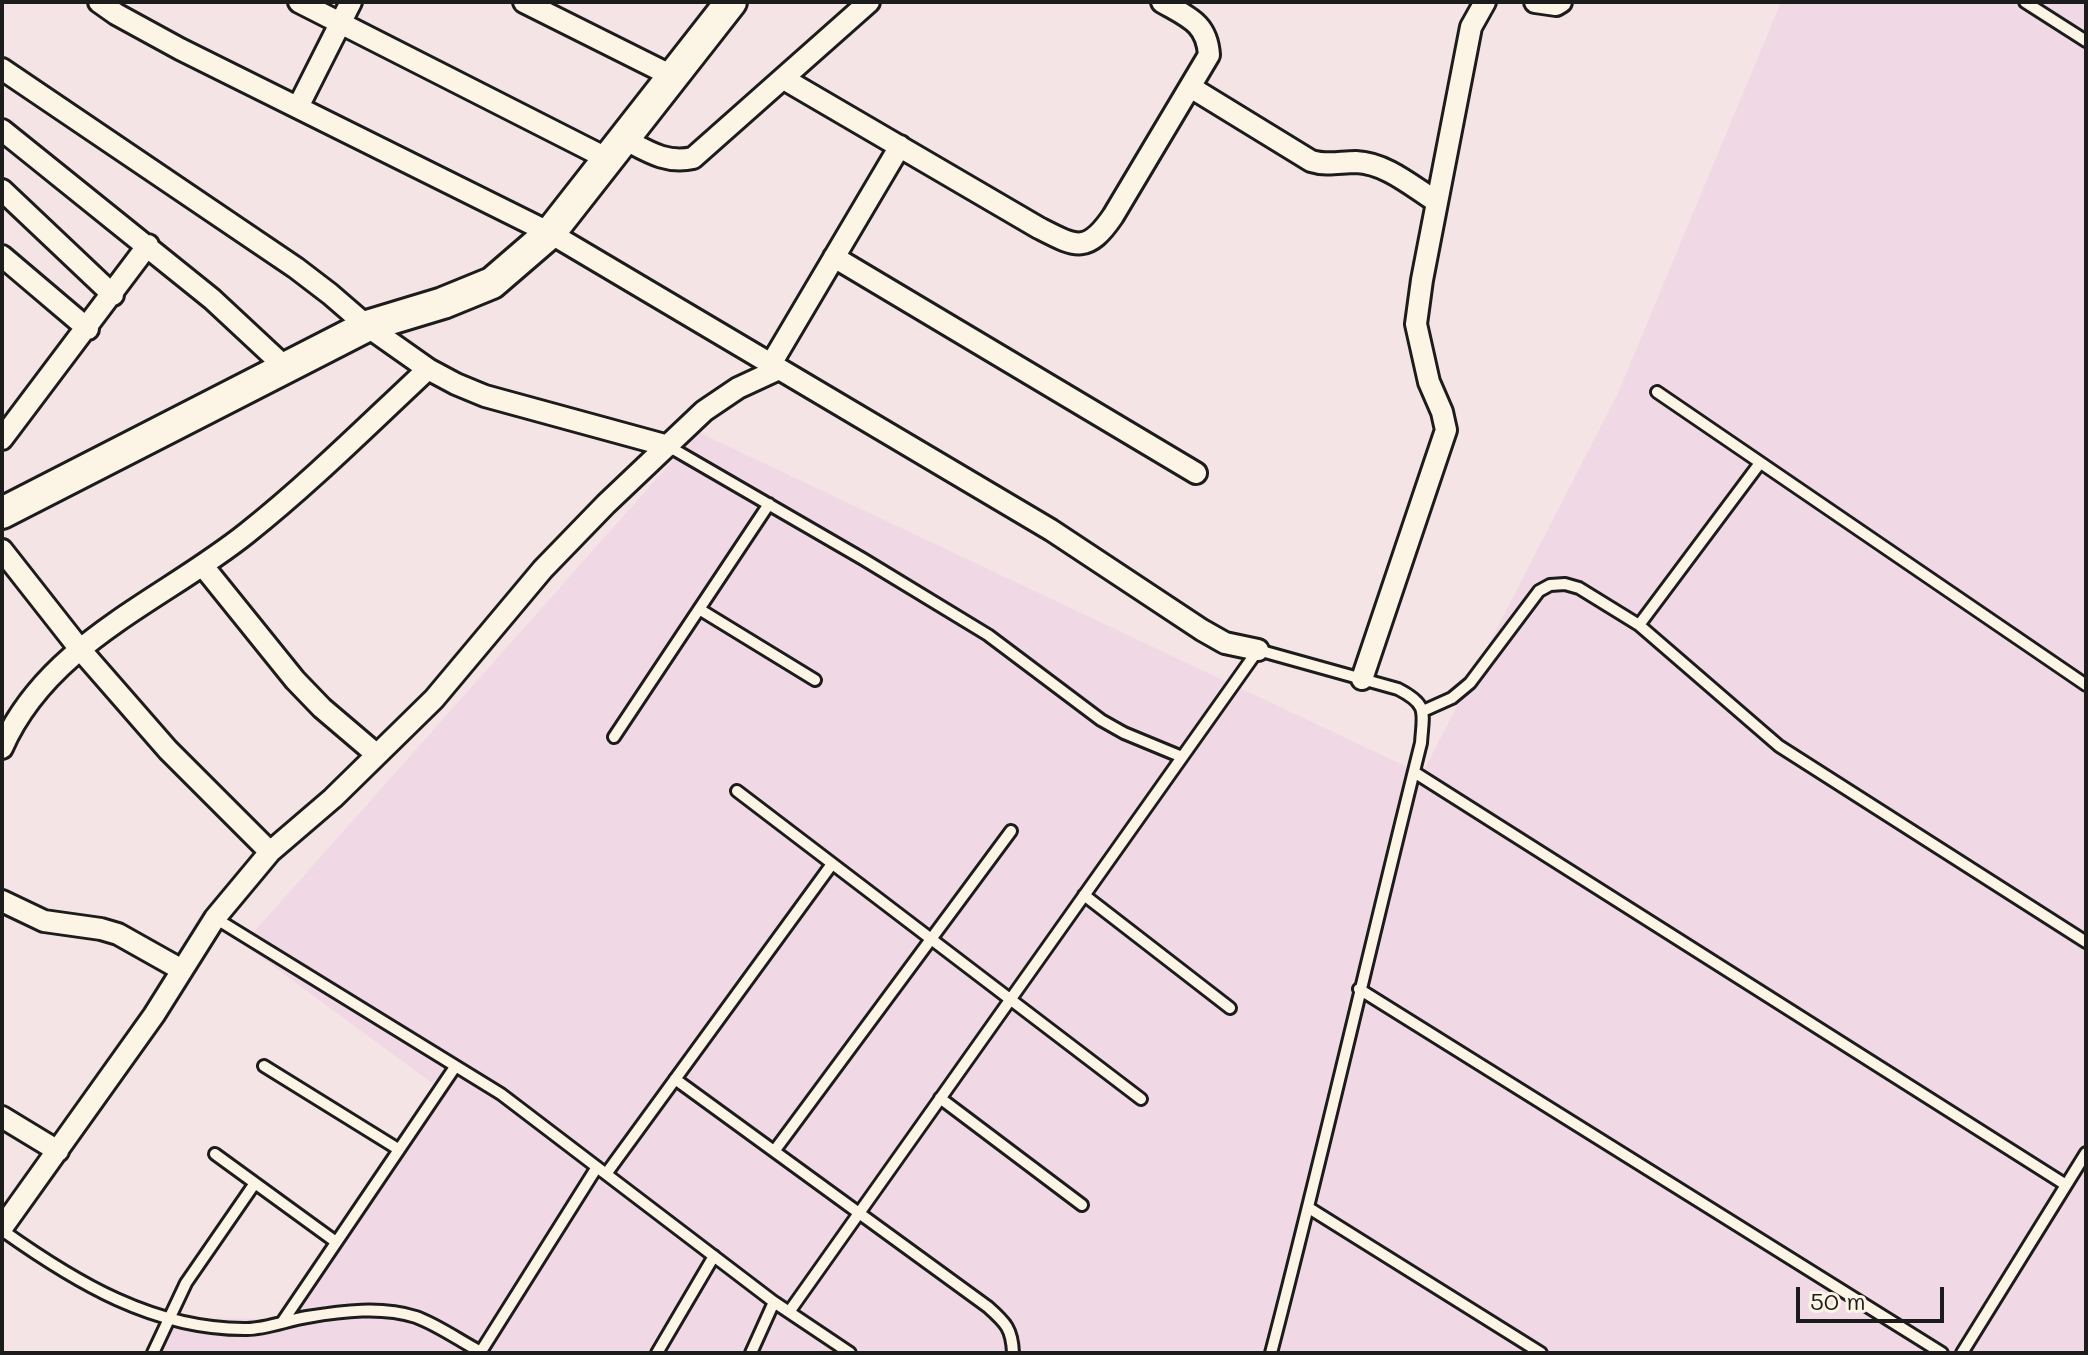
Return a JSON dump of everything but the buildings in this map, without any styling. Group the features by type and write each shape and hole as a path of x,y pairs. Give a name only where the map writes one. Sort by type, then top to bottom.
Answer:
{"street":[{"path":"99,2 180,49 550,233 1051,530 1202,630 1225,643 1258,650"},
{"path":"299,2 616,149 677,162 693,158 869,2"},
{"path":"298,107 351,2"},
{"path":"524,2 672,76"},
{"path":"2,513 367,326 443,303 492,283 550,233 731,2"},
{"path":"784,79 1039,228 1070,244 1088,242 1100,235 1106,226 1192,88 1209,55 1208,38 1198,24 1162,2"},
{"path":"1362,679 1446,430 1426,372 1416,324 1471,27 1485,2"},
{"path":"1535,2 1556,5 1561,2"},
{"path":"2,69 296,268 367,326 428,369 485,396 668,446"},
{"path":"1192,88 1311,161 1324,165 1356,162 1372,165 1391,173 1437,202"},
{"path":"2,130 148,245 285,367"},
{"path":"2,1229 154,1015 215,918 270,852 333,798 434,699 543,569 606,504 704,411 775,367 834,257 900,146"},
{"path":"2,190 113,295"},
{"path":"2,439 88,329 148,245"},
{"path":"2,256 88,329"},
{"path":"834,257 1196,473"},
{"path":"4,738 52,673 79,648 203,566 248,532 428,369"},
{"path":"2,550 79,648 168,750 270,852"},
{"path":"203,566 295,680 322,708 376,754"},
{"path":"2,901 44,921 118,934 182,970"},
{"path":"2,1117 58,1151"}],"lane":[{"path":"2025,2 2086,41"},
{"path":"1657,392 2086,685"},
{"path":"668,446 988,635 1101,720 1182,757"},
{"path":"1639,625 1760,463"},
{"path":"614,737 769,504"},
{"path":"1423,711 1452,698 1470,683 1539,591 1550,585 1565,584 1579,588 1639,625 1779,746 2086,942"},
{"path":"699,609 815,680"},
{"path":"789,1312 1258,650 1398,689 1416,698 1423,711 1421,743 1271,1353"},
{"path":"1414,772 2066,1185"},
{"path":"737,791 1141,1099"},
{"path":"775,1150 1011,831"},
{"path":"2,1229 91,1289 168,1319 221,1328 251,1329 339,1311 384,1311 416,1317 481,1352 601,1170 675,1079 832,864"},
{"path":"1084,895 1230,1008"},
{"path":"215,918 501,1094 774,1302 850,1353"},
{"path":"1359,989 1942,1353"},
{"path":"264,1066 398,1149"},
{"path":"283,1321 455,1067"},
{"path":"675,1079 860,1212 1004,1321 1011,1332 1013,1353"},
{"path":"940,1098 1082,1205"},
{"path":"1962,1353 2086,1153"},
{"path":"215,1154 336,1242"},
{"path":"153,1353 199,1262 255,1183"},
{"path":"1309,1208 1541,1353"},
{"path":"657,1353 714,1256"},
{"path":"751,1353 774,1302"}],"shaded area":[{"path":"1781,2 2086,2 2086,1353 153,1353 167,1318 288,1319 444,1092 243,944 698,432 1422,774 1618,393"}]}
